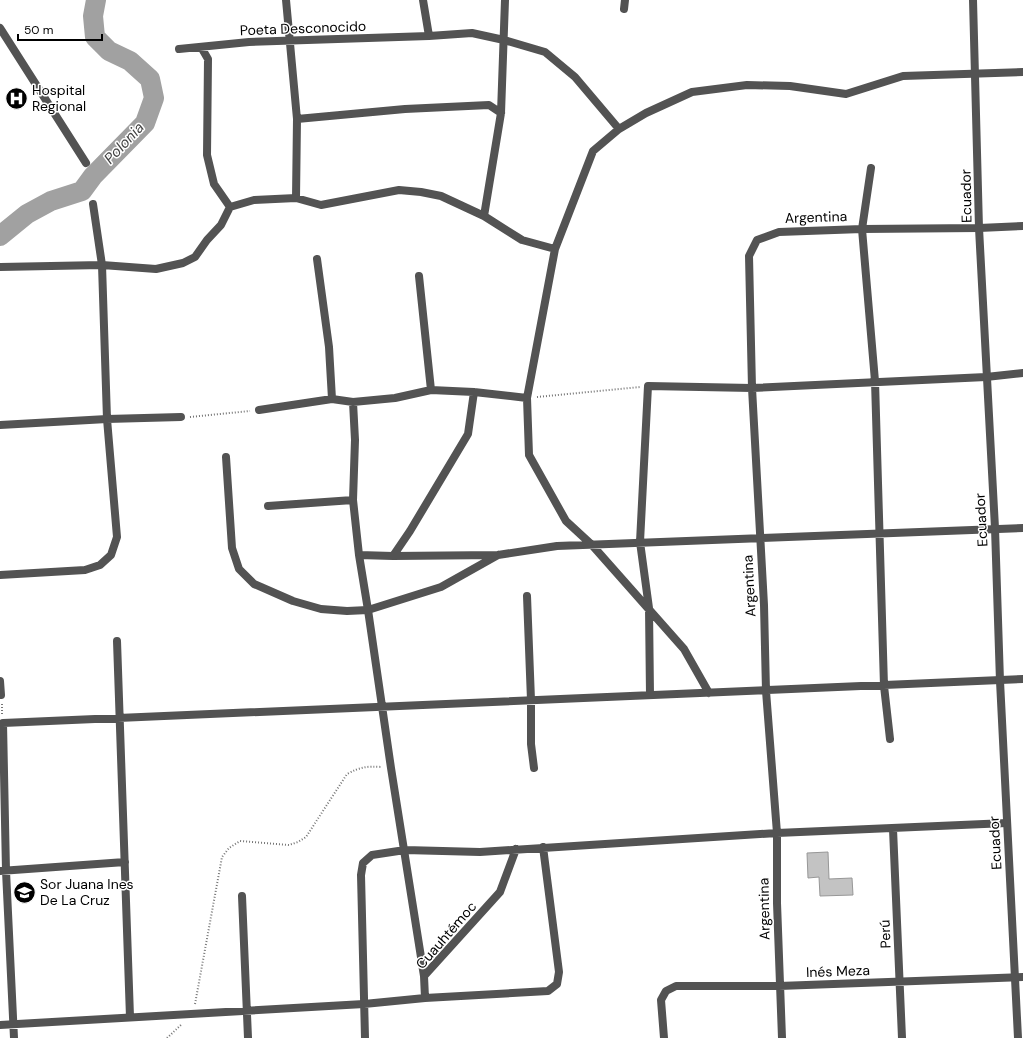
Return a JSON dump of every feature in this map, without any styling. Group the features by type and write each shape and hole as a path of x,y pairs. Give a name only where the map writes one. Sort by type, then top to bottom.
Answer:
{"street":[{"path":"286,0 291,40 297,119 296,198"},
{"path":"423,0 429,36"},
{"path":"484,216 500,113 505,0"},
{"path":"624,9 625,0"},
{"name":"Ecuador","path":"973,0 980,228 1000,681 1019,977 1018,1038"},
{"path":"0,28 86,162"},
{"name":"Poeta Desconocido","path":"179,49 249,42 429,36 472,33 504,40 545,52 575,77 618,129"},
{"path":"201,47 208,59 207,155 214,184 230,207"},
{"path":"709,693 684,649 592,545 566,521 529,455 527,398 555,249 593,151 618,129 646,113 692,92 747,85 790,86 846,94 903,76 1023,72"},
{"path":"297,119 405,109 489,105 500,113"},
{"path":"871,168 862,229 875,381 884,686 890,739"},
{"path":"0,267 102,265 156,270 195,257 207,240 221,225 230,207 254,200 296,198 321,204 399,190 440,196 484,216 522,240 555,249"},
{"path":"0,575 85,570 100,565 111,555 117,537 107,420 102,265 94,204"},
{"name":"Argentina","path":"782,1038 779,986 777,833 766,691 764,605 759,537 752,388 749,256 756,240 779,232 1023,226"},
{"path":"317,259 329,347 332,399"},
{"path":"419,276 431,390"},
{"path":"650,695 649,608 640,542 648,386 752,388 875,381 986,377 1023,373"},
{"path":"259,410 332,399 354,402 395,398 431,390 474,392 527,398"},
{"path":"393,556 410,531 468,434 474,392"},
{"path":"354,402 355,440 353,500 359,555 424,976"},
{"path":"0,425 181,417"},
{"path":"226,457 232,548 239,569 254,584 293,601 321,609 347,611 368,610 441,587 498,554"},
{"path":"268,506 353,500"},
{"path":"359,555 393,556 498,554 557,546 1023,528"},
{"path":"527,596 531,744 534,768"},
{"path":"117,641 130,1017"},
{"path":"0,680 1,695"},
{"path":"14,1038 3,871 3,723 1023,680"},
{"path":"365,1038 360,875 363,863 372,855 404,850 480,852 777,833 1008,823"},
{"name":"Perú","path":"893,828 902,1038"},
{"path":"0,1025 364,1004 425,998 548,991 557,984 559,972 543,847"},
{"name":"Cuauhtémoc","path":"425,998 424,976 500,892 516,849"},
{"path":"3,871 125,862"},
{"path":"242,896 248,1038"},
{"name":"Inés Meza","path":"664,1038 661,1000 666,991 676,986 779,986 1019,977"}],"path":[{"path":"527,398 648,386"},
{"path":"181,417 259,410"},
{"path":"1,695 3,723"},
{"path":"167,1038 193,1014 222,857 229,848 240,841 289,845 298,842 306,837 347,774 358,768 371,766 391,768"}],"building":[{"path":"828,852 829,879 852,878 853,895 820,896 819,877 808,878 807,853"}],"waterway":[{"name":"Polonia","path":"0,236 27,214 51,201 82,191 93,176 145,123 154,98 150,79 130,61 109,51 95,37 93,16 96,0"}],"place":[{"name":"Hospital Regional","path":"17,98"},
{"name":"Sor Juana Ines De La Cruz","path":"24,892"}]}
